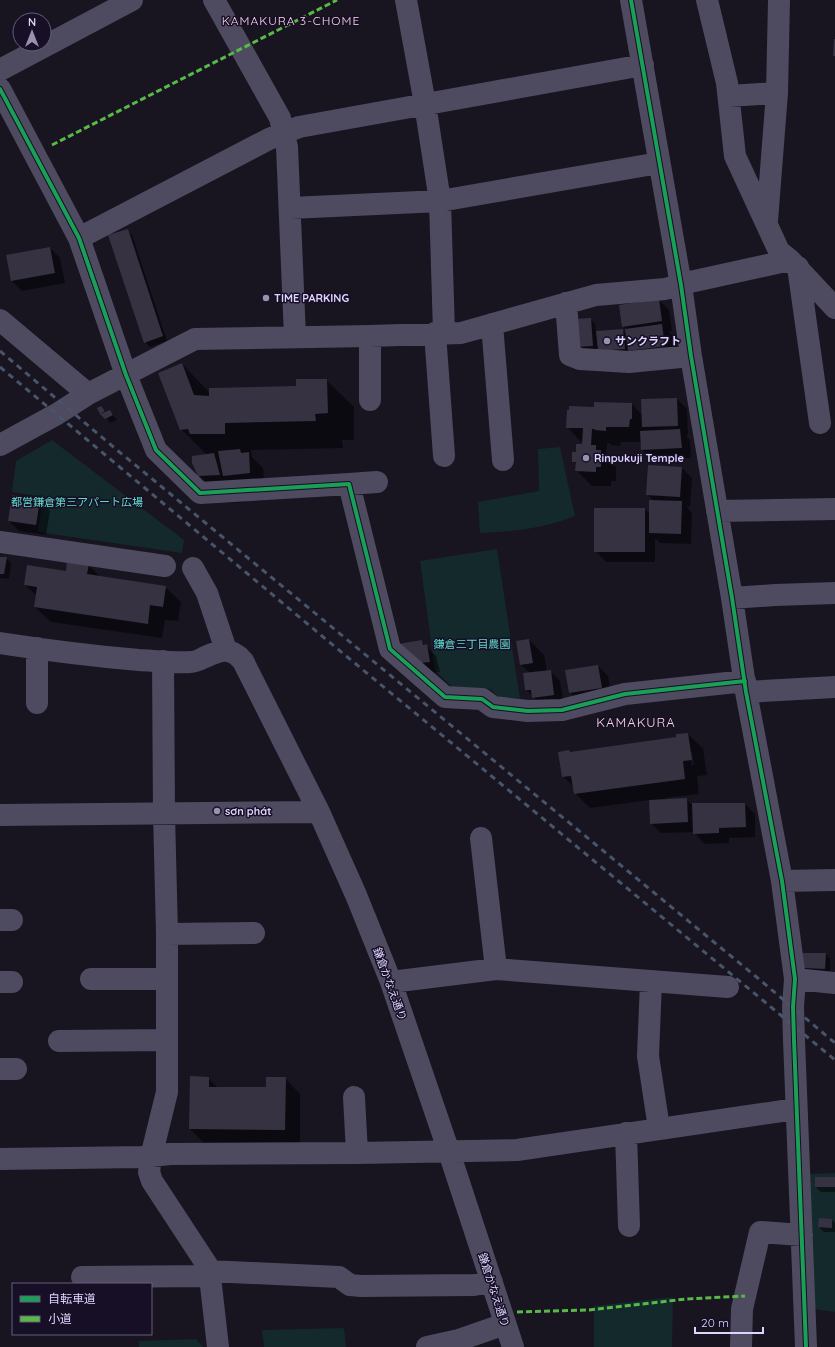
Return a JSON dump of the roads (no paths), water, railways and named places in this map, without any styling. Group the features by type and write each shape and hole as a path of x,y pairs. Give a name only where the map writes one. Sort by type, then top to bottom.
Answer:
{"street":[{"path":"0,70 132,0"},
{"path":"214,0 280,118 288,147 295,338"},
{"path":"406,0 425,104 440,201 440,333 444,456"},
{"path":"631,0 681,285 691,356 746,686 782,881 795,979 793,1007 796,1109 806,1347"},
{"path":"707,0 727,82 735,156 779,251 794,263 835,308"},
{"path":"767,223 777,93 779,0"},
{"path":"79,238 269,139 299,127 643,65"},
{"path":"0,89 79,238 126,375 156,450 200,493 377,482"},
{"path":"729,96 777,93"},
{"path":"291,208 440,201 659,163"},
{"path":"0,446 57,414 88,394 195,339 295,338 461,333 596,294 665,289 794,263"},
{"path":"794,263 820,423"},
{"path":"566,303 570,355 580,359 630,362 691,356"},
{"path":"0,320 88,394"},
{"path":"492,324 503,460"},
{"path":"370,336 370,400"},
{"path":"349,484 390,649 445,697 482,699 493,707 528,711 562,710 625,694 746,686 835,687"},
{"path":"717,511 835,509"},
{"path":"0,542 165,566"},
{"path":"0,643 104,657 164,661 193,662 222,651 207,593 193,568"},
{"path":"732,598 835,593"},
{"path":"37,648 37,703"},
{"name":"鎌倉かなえ通り","path":"222,651 232,652 238,655 243,661 318,812 356,895 391,982 513,1347"},
{"path":"164,661 167,1092 151,1157 149,1172 152,1181 210,1274 218,1347"},
{"path":"0,815 318,812"},
{"path":"481,838 496,969"},
{"path":"782,881 835,880"},
{"path":"167,934 254,933"},
{"path":"391,982 496,969 728,988"},
{"path":"91,979 167,979"},
{"path":"795,979 835,983"},
{"path":"651,981 648,1056 659,1128"},
{"path":"59,1041 167,1040"},
{"path":"354,1097 357,1153"},
{"path":"0,1159 151,1157 170,1154 449,1152 517,1150 796,1109"},
{"path":"626,1133 629,1226"},
{"path":"741,1347 742,1310 760,1232 802,1234"},
{"path":"82,1277 210,1274 339,1277 350,1285 361,1286 474,1285 492,1282"},
{"path":"428,1347 459,1340 506,1324"}],"railway":[{"path":"0,351 117,450 835,1043"},
{"path":"0,367 322,636 835,1060"}],"place":[{"name":"TIME PARKING","path":"266,298"},
{"name":"サンクラフト","path":"607,341"},
{"name":"Rinpukuji Temple","path":"586,458"},
{"name":"sơn phát","path":"217,811"}],"district":[{"name":"KAMAKURA 3-CHOME","path":"291,21"},
{"name":"KAMAKURA","path":"636,722"}],"park label":[{"name":"都営鎌倉第三アパート広場","path":"77,502"},
{"name":"鎌倉三丁目農園","path":"472,644"}]}
